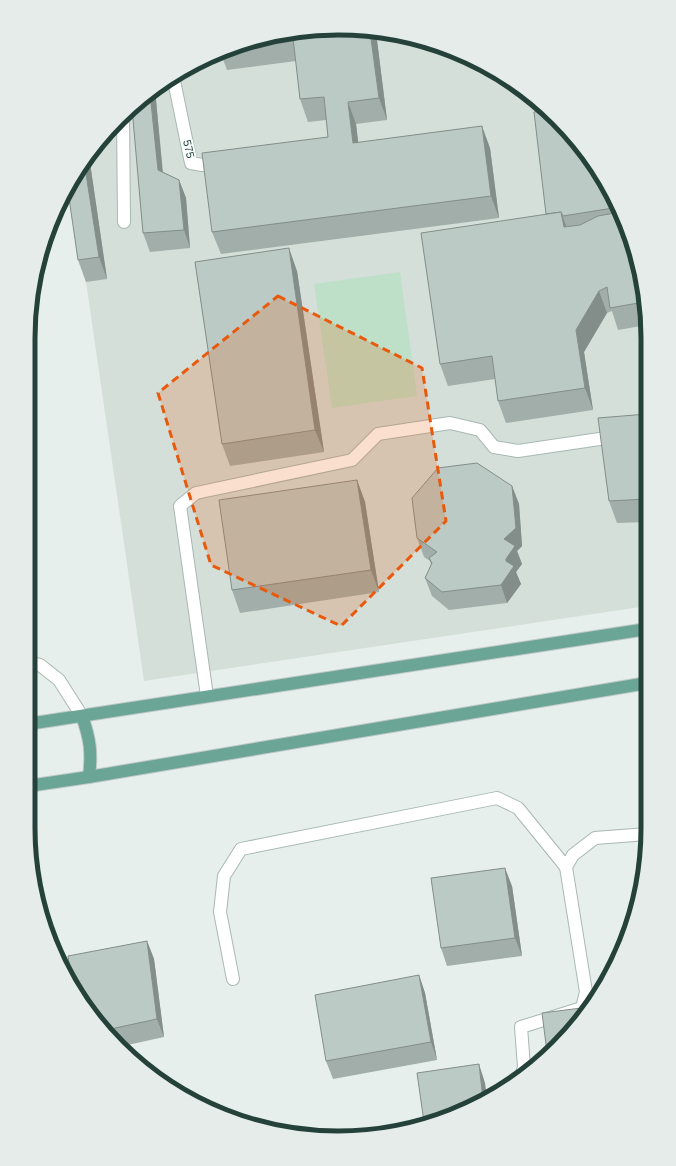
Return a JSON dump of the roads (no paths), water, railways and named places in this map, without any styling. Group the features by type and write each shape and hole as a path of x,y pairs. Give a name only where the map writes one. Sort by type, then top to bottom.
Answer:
{"main road":[{"path":"35,723 641,631"},
{"path":"35,785 641,684"},
{"path":"82,716 91,746 89,777"}],"street":[{"name":"575","path":"175,83 191,163 202,165 232,161"},
{"path":"123,125 124,222"},
{"path":"207,696 180,506 196,494 352,460 378,434 450,423 480,430 494,447 518,451 641,433"},
{"path":"35,664 40,665 59,680 82,716"},
{"path":"233,979 220,912 224,876 241,849 497,798 518,808 566,867 586,992 582,1006"},
{"path":"566,867 573,855 595,838 641,834"},
{"path":"524,1067 521,1027 581,1008"}]}
